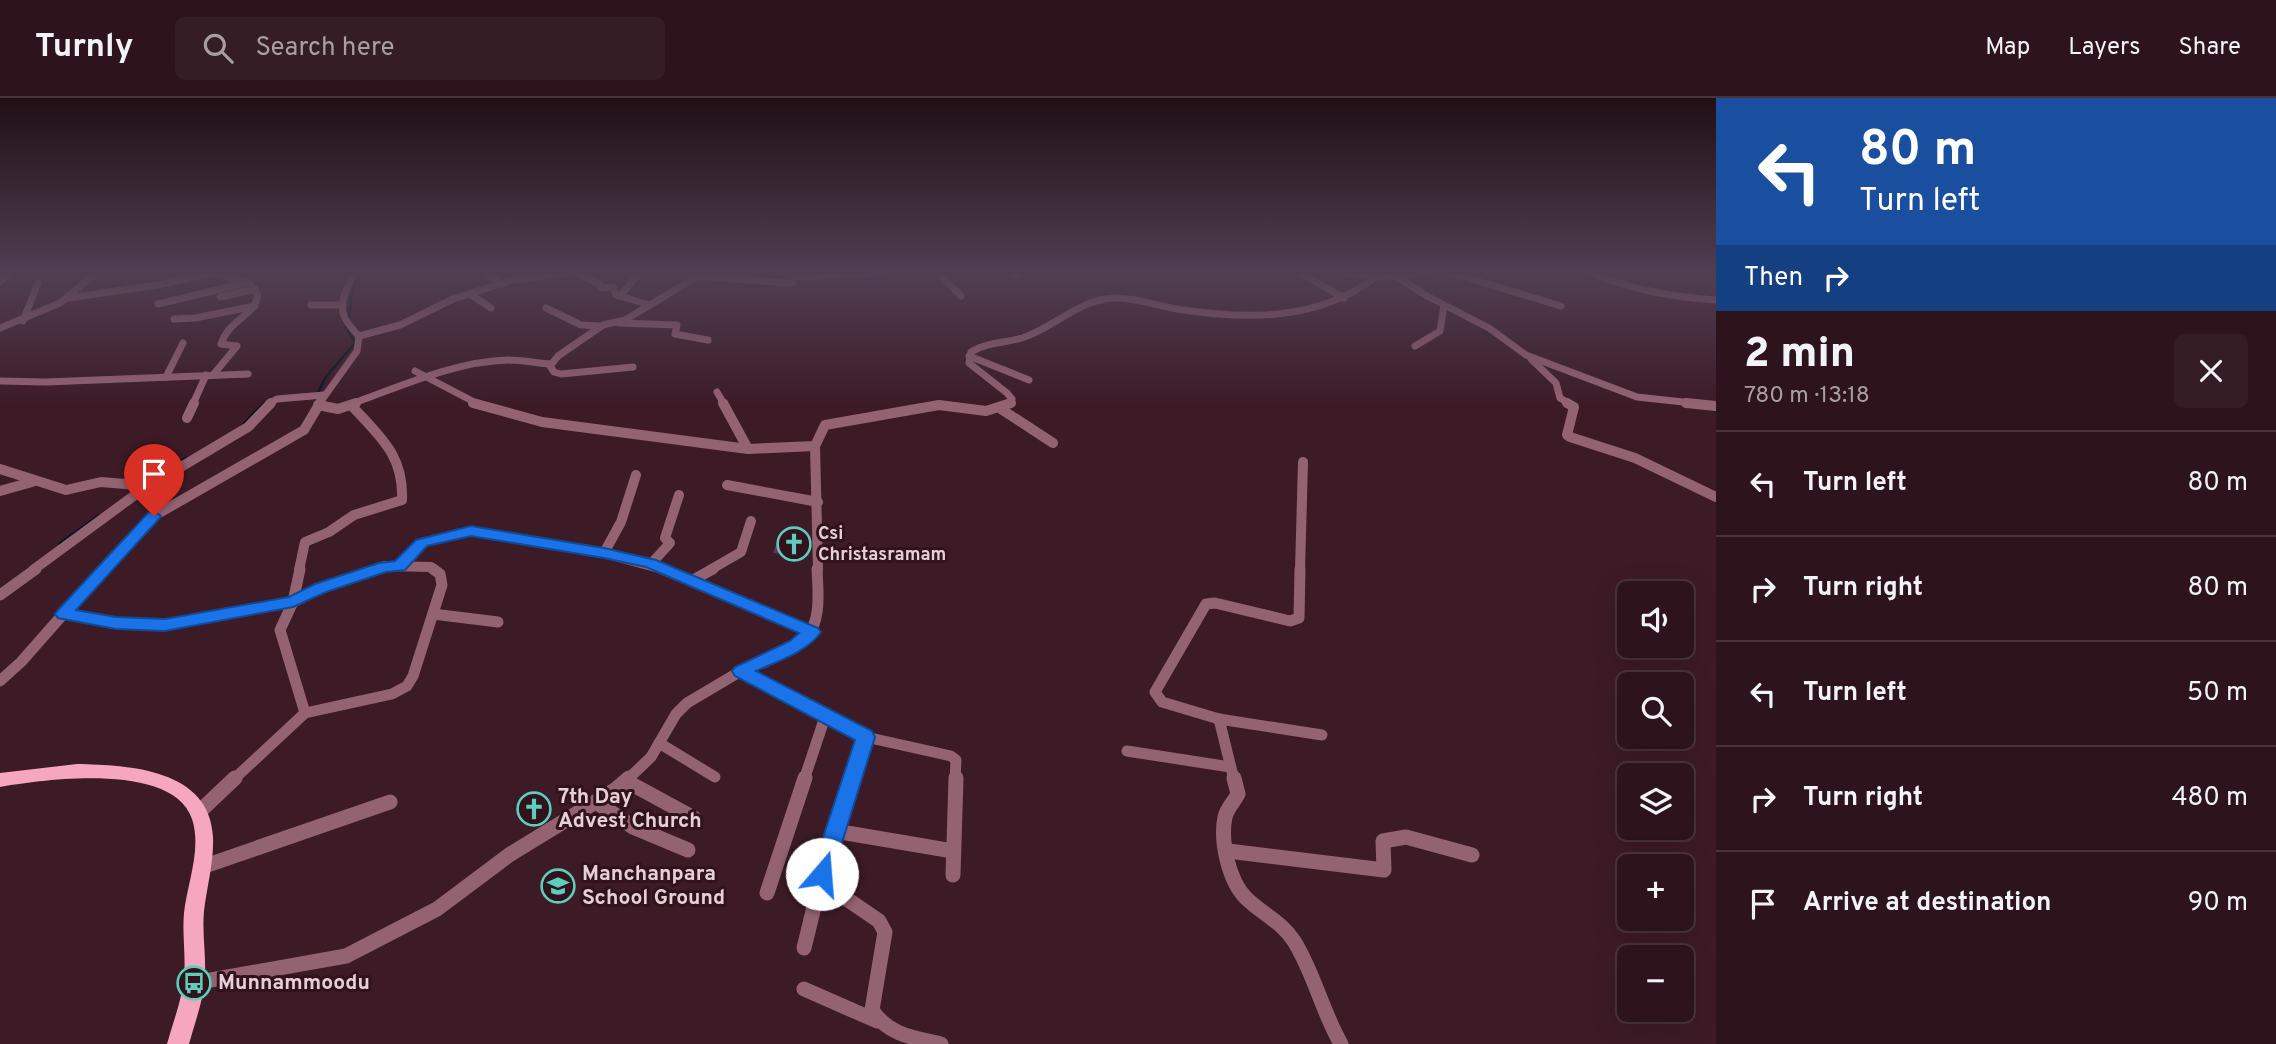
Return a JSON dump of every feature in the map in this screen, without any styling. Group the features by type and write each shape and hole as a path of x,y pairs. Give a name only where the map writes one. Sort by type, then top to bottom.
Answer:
{"main road":[{"path":"0,780 31,773 125,773 162,780 187,797 199,812 203,831 202,867 194,916 194,983 178,1044"}],"street":[{"path":"23,321 25,316"},
{"path":"0,328 32,316"},
{"path":"174,319 204,316"},
{"path":"187,418 210,375 237,346 221,344 227,329 243,316"},
{"path":"341,316 359,336"},
{"path":"359,336 400,325 418,316"},
{"path":"563,316 581,325 677,325 675,334 708,340"},
{"path":"616,323 629,316"},
{"path":"194,983 346,956 436,909 509,855 596,802 626,780 651,757 676,714 687,703 741,671 796,645 812,632 818,604 816,446 822,428 838,421 892,415 939,405 986,411 1010,405 1012,399 999,384 975,370 969,363 970,356 976,348 1024,337 1062,316"},
{"path":"1415,346 1440,331 1442,316"},
{"path":"1466,316 1489,328 1527,355 1556,383 1560,397 1574,407 1567,435 1635,458 1716,497"},
{"path":"318,405 338,409 352,406 426,377 508,360 551,364 601,326"},
{"path":"0,681 21,662 154,516 304,430 324,395 358,351 359,336"},
{"path":"166,377 183,343"},
{"path":"1527,355 1624,394 1716,406"},
{"path":"970,356 1029,380"},
{"path":"551,364 552,371 561,374 633,367"},
{"path":"415,371 466,400 516,416 584,429 748,449 816,446"},
{"path":"0,382 248,374"},
{"path":"717,392 748,449"},
{"path":"0,595 145,485 248,427 268,404 277,400 324,395"},
{"path":"305,713 280,630 293,602 304,542 329,532 354,515 401,499 404,482 399,462 352,406"},
{"path":"1001,409 1053,443"},
{"path":"1303,462 1299,618 1290,621 1214,603 1206,604 1155,692 1162,702 1195,714 1322,735"},
{"path":"0,469 74,490 101,482 145,485"},
{"path":"604,553 621,522 636,475"},
{"path":"0,491 35,481"},
{"path":"727,485 818,502"},
{"path":"651,564 670,543 665,538 679,495"},
{"path":"693,580 741,552 751,521"},
{"path":"399,566 421,543 471,531 604,553 651,564 812,632"},
{"path":"64,614 116,623 165,625 293,602 320,588 385,566 431,567 440,573 442,585 407,686 392,694 305,713 199,812"},
{"path":"433,614 498,622"},
{"path":"741,671 866,737 951,756 956,760 953,875"},
{"path":"767,893 825,717"},
{"path":"1219,719 1238,793 1226,813 1224,838 1230,871 1243,895 1287,930 1317,988 1341,1044"},
{"path":"804,948 822,874 866,737"},
{"path":"659,744 715,777"},
{"path":"1127,751 1230,767"},
{"path":"626,780 694,818"},
{"path":"202,867 390,802"},
{"path":"596,802 633,827 688,850"},
{"path":"835,831 953,851"},
{"path":"1228,851 1384,870 1383,841 1406,836 1472,855"},
{"path":"822,874 841,895 879,921 886,932 872,1010 877,1021"},
{"path":"804,989 877,1021 888,1029 941,1044"}],"building":[{"path":"781,532 793,533 784,554 773,553"},
{"name":"7th Day Advest Church","path":"536,794 550,813 531,824 518,804"}],"waterway":[{"path":"318,393 325,378 355,343 346,327"},
{"path":"242,426 266,402"},
{"path":"167,470 187,458"},
{"path":"60,544 99,516"}],"place":[{"name":"Csi Christasramam","path":"794,544"},
{"name":"7th Day Advest Church","path":"534,809"},
{"name":"Manchanpara School Ground","path":"558,886"},
{"name":"Munnammoodu","path":"194,983"}],"route":[{"path":"154,516 86,586 64,614 116,623 165,625 190,618 293,602 320,588 385,566 399,566 421,543 471,531 604,553 651,564 812,632 796,645 741,671 866,737 822,874"}]}
